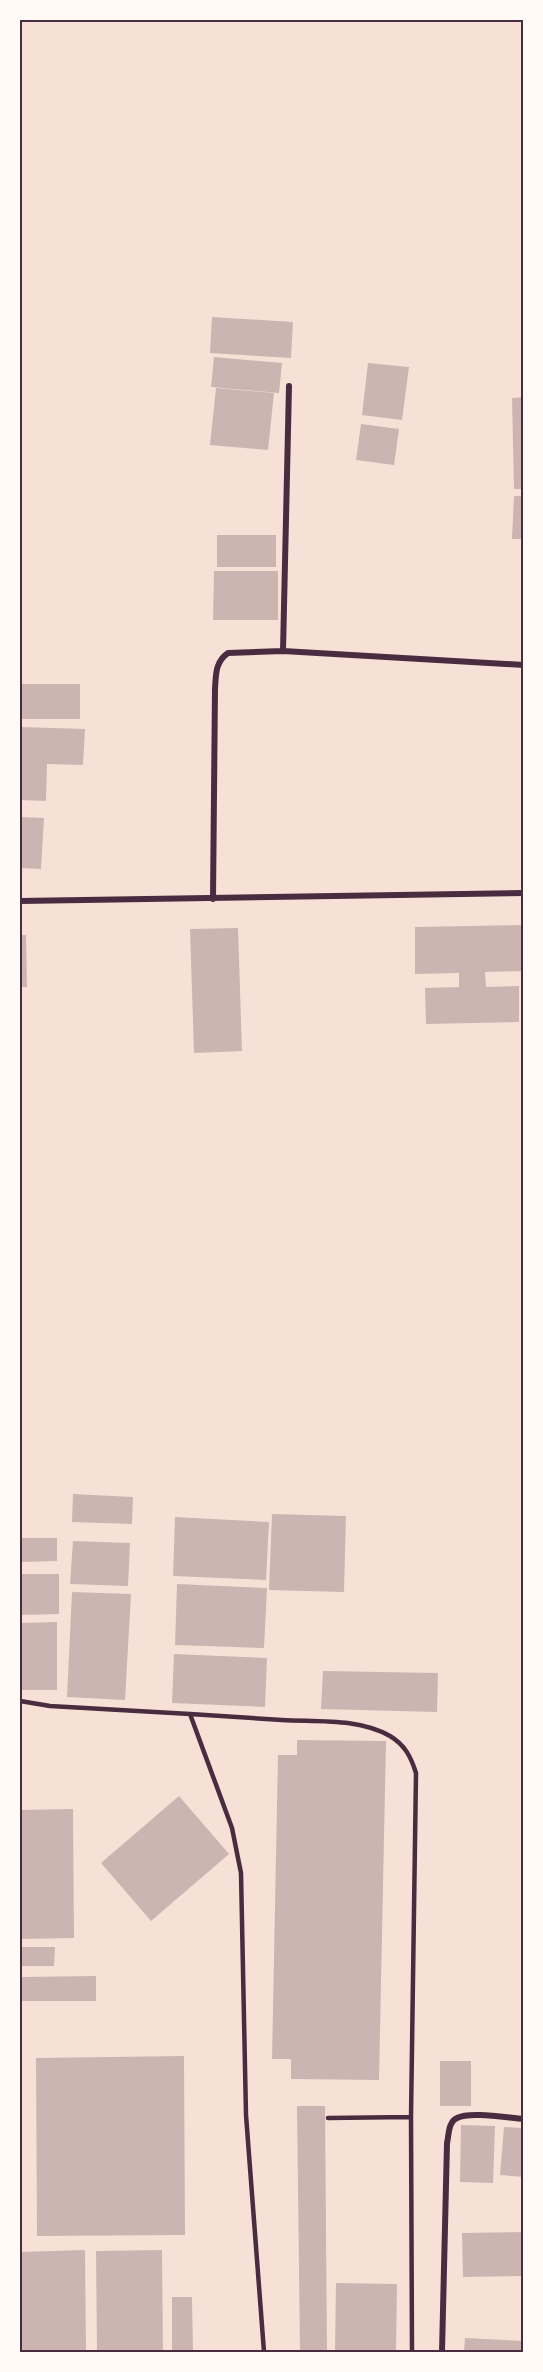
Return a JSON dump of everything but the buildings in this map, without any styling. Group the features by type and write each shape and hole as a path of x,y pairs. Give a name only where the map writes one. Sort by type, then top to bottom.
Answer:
{"street":[{"path":"283,651 289,386"},
{"path":"213,899 216,668 223,656 228,653 283,651 524,665"},
{"path":"20,901 524,892"},
{"path":"442,2352 447,2143 450,2125 457,2118 471,2116 524,2119"}],"lane":[{"path":"20,1701 50,1706 340,1722 373,1729 392,1737 410,1756 416,1773 411,2117 412,2352"},
{"path":"190,1714 232,1828 241,1873 246,2115 264,2352"},
{"path":"328,2118 411,2117"}]}
